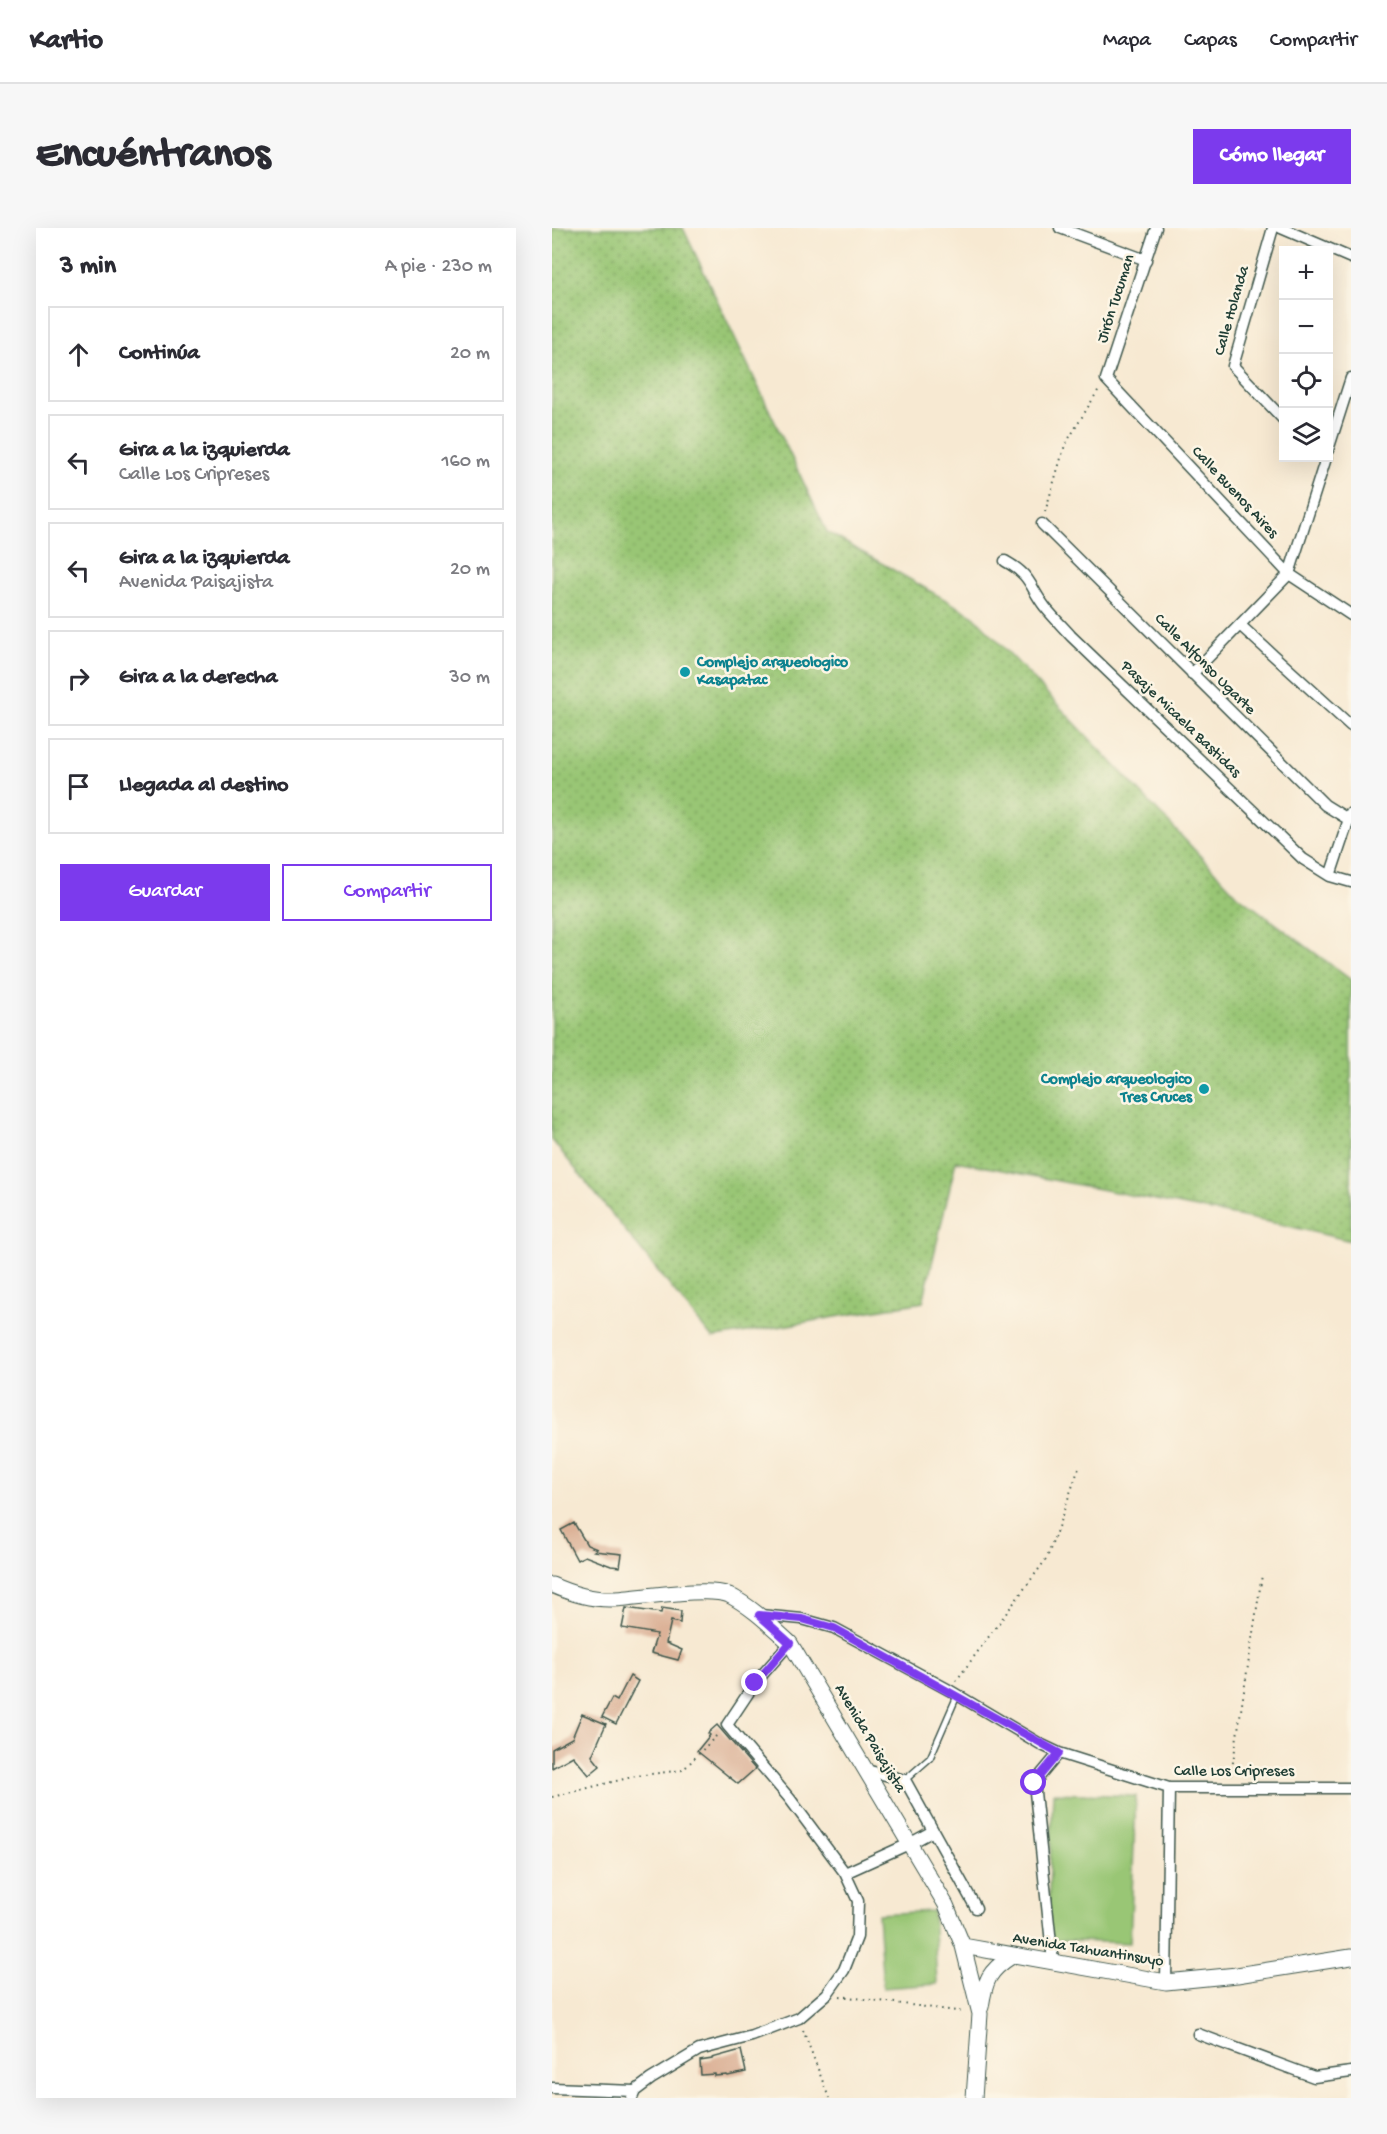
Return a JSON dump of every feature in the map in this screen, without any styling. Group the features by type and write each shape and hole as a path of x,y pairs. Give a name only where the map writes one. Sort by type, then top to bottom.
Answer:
{"main road":[{"name":"Avenida Paisajista","path":"552,1585 582,1597 613,1599 688,1593 726,1594 759,1615 790,1643 911,1843 946,1905 963,1946 980,2014 974,2098"},
{"name":"Avenida Tahuantinsuyo","path":"963,1946 1166,1982 1237,1975 1351,1957"},
{"path":"980,2014 985,1983 998,1965 1012,1956"}],"street":[{"path":"1060,228 1146,260"},
{"name":"Jirón Tucuman","path":"1106,379 1156,228"},
{"name":"Calle Holanda","path":"1273,228 1233,366 1279,415"},
{"path":"1281,228 1351,258"},
{"path":"1333,437 1351,378"},
{"name":"Calle Buenos Aires","path":"1106,379 1290,574 1351,615"},
{"path":"1192,674 1290,574 1322,462"},
{"name":"Calle Alfonso Ugarte","path":"1042,524 1324,805 1350,818"},
{"name":"Pasaje Micaela Bastidas","path":"1005,561 1018,568 1030,581 1044,606 1071,636 1303,859 1330,876 1351,882"},
{"path":"1241,626 1351,726"},
{"path":"1330,876 1350,818"},
{"name":"Calle Los Cripreses","path":"759,1615 802,1619 834,1628 1059,1753 1169,1788 1229,1786 1351,1788"},
{"path":"555,2092 633,2094 699,2050 752,2036 799,2018 827,1994 843,1970 857,1937 858,1901 845,1873 790,1799 727,1725 755,1683 790,1643"},
{"path":"1053,1962 1034,1783 1059,1753"},
{"path":"866,1770 905,1780 976,1908"},
{"path":"1166,1982 1169,1788"},
{"path":"845,1873 933,1831"},
{"path":"1198,2034 1314,2077 1351,2072"}],"lane":[{"path":"905,1780 930,1758 953,1693"}],"path":[{"path":"1042,524 1065,445 1106,379"},
{"path":"953,1693 1047,1558 1080,1465"},
{"path":"1229,1786 1262,1575"},
{"path":"552,1797 636,1776 683,1770 727,1725"},
{"path":"827,1994 980,2014"},
{"path":"799,2018 828,2098"}],"green space":[{"path":"552,228 683,228 827,532 974,616 1236,894 1351,980 1351,1241 1284,1225 956,1161 923,1302 712,1338 552,1140"},
{"path":"1053,1793 1136,1796 1130,1943 1047,1940"},
{"path":"933,1911 937,1984 883,1988 878,1914"}],"building":[{"path":"574,1523 587,1545 597,1549 594,1551 622,1554 620,1567 585,1556 577,1560 561,1530"},
{"path":"626,1608 661,1613 662,1608 681,1611 680,1623 671,1621 666,1643 682,1650 678,1660 651,1653 657,1634 622,1628"},
{"path":"630,1676 638,1681 616,1724 602,1717 612,1698 617,1701"},
{"path":"582,1714 606,1724 592,1756 600,1766 589,1775 573,1756 552,1768 552,1749 572,1738"},
{"path":"717,1725 755,1769 738,1784 697,1751 710,1735 708,1733"},
{"path":"741,2050 746,2072 728,2076 701,2075 700,2061"}],"place":[{"name":"Complejo arqueologico Kasapatac","path":"685,672"},
{"name":"Complejo arqueologico Tres Cruces","path":"1204,1089"}],"route":[{"path":"755,1683 790,1643 759,1615 802,1619 834,1628 1059,1753 1034,1783"}]}
